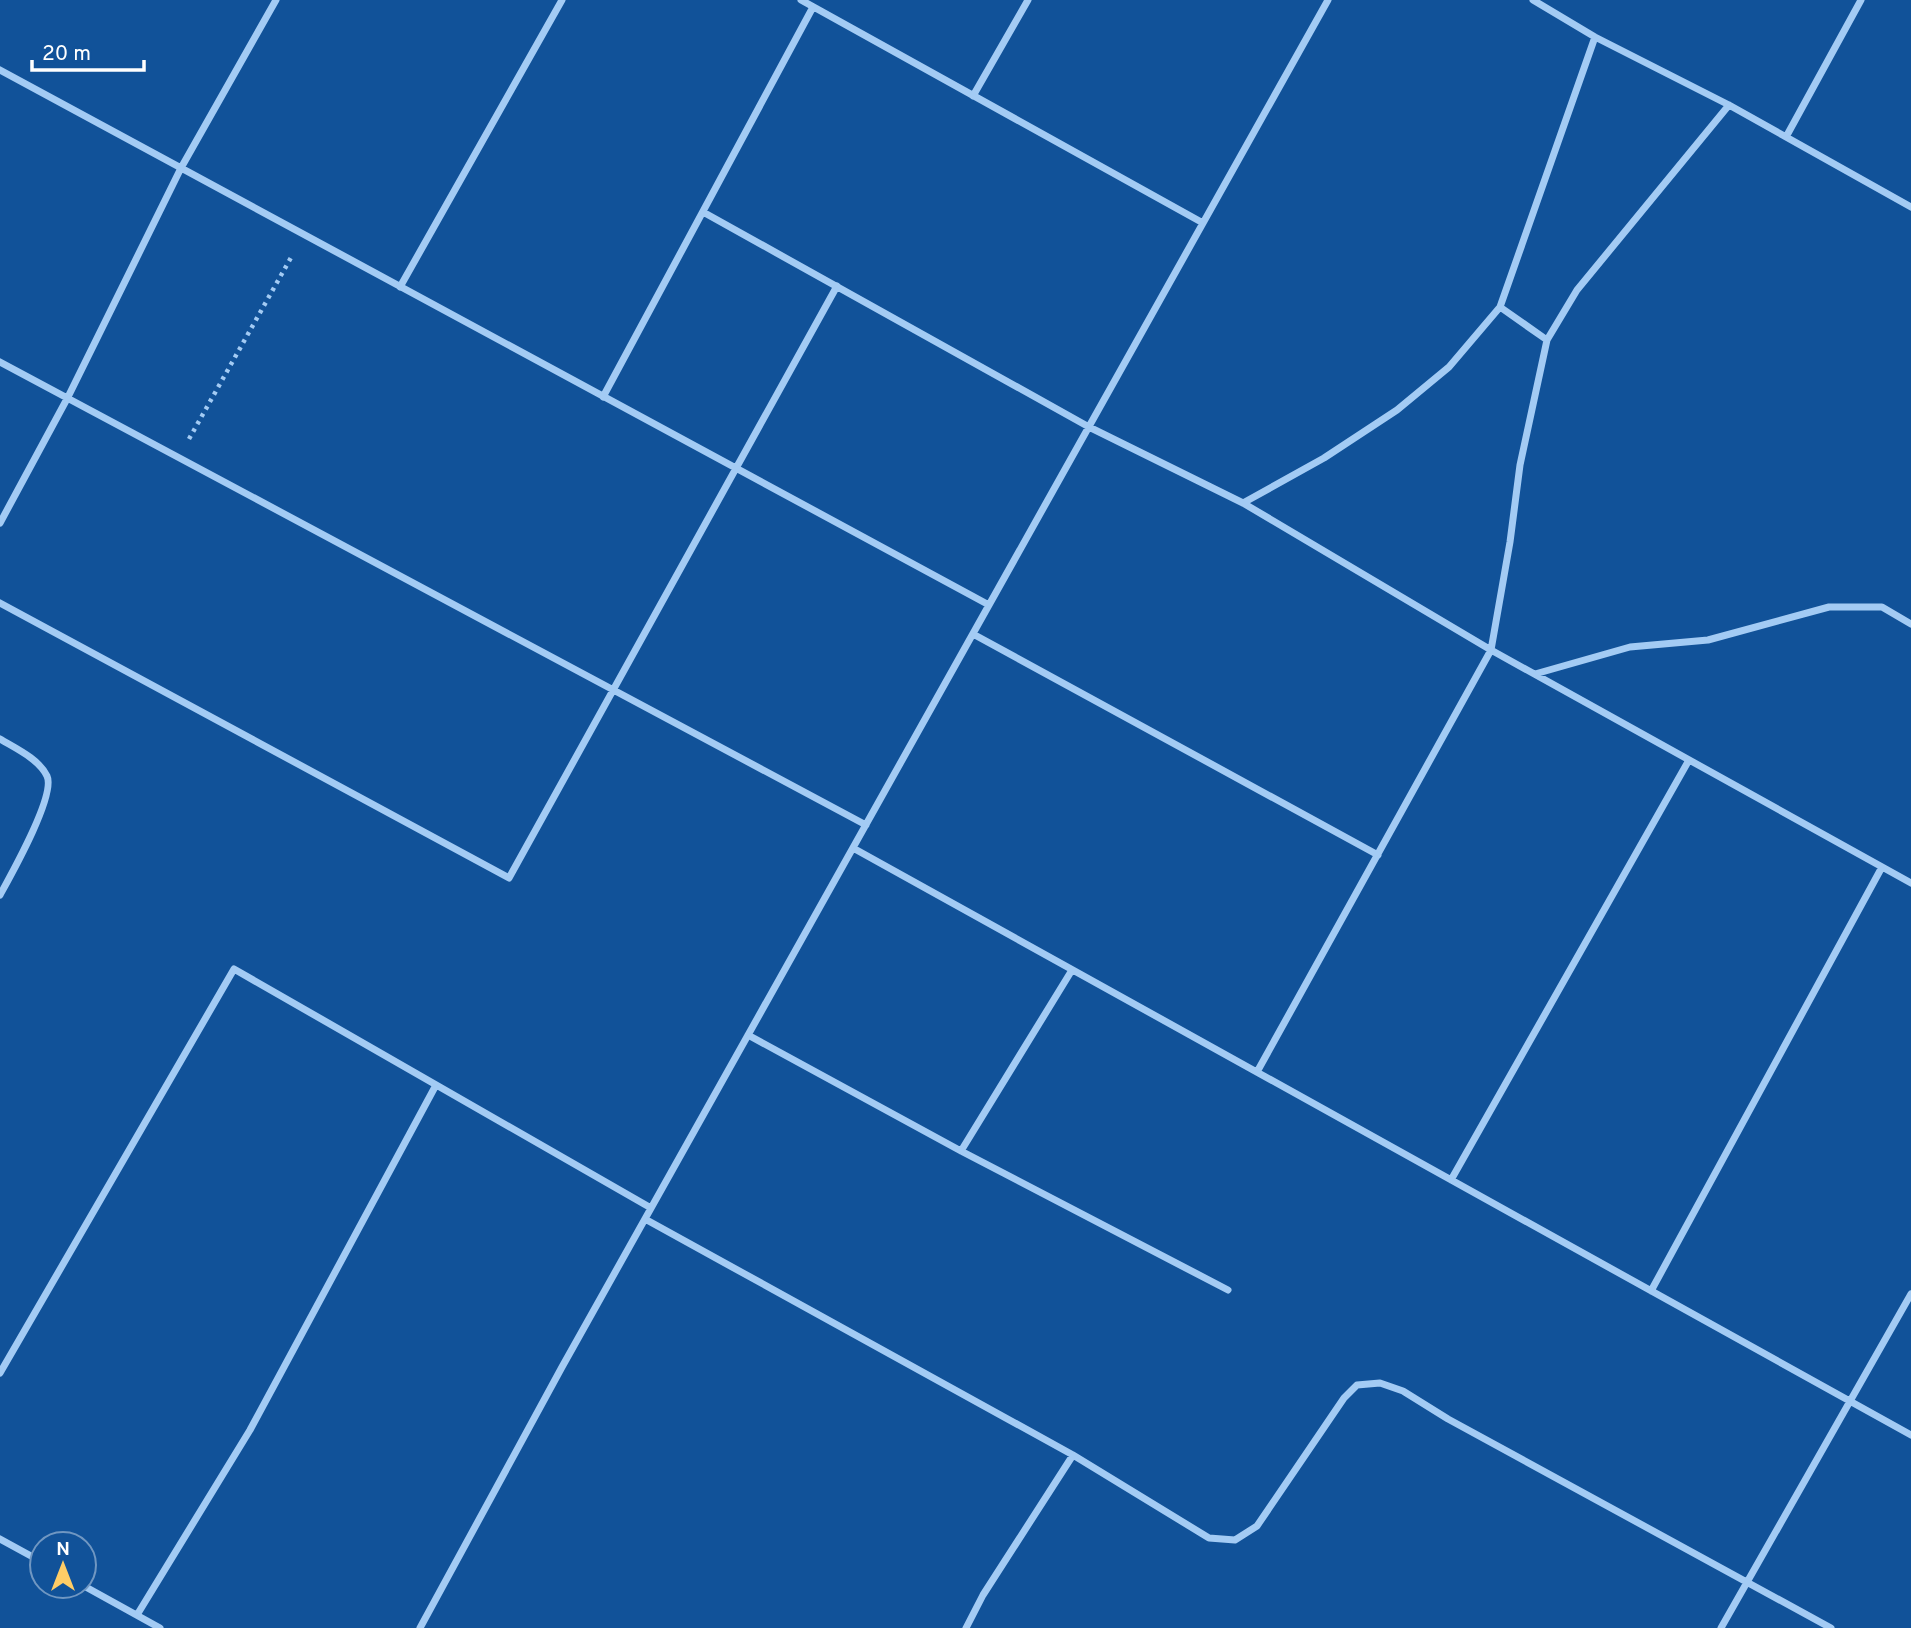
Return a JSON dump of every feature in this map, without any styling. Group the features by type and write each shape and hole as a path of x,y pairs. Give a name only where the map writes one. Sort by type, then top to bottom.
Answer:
{"street":[{"path":"0,523 68,397 181,168 276,0"},
{"path":"400,287 562,0"},
{"path":"801,0 1203,223"},
{"path":"973,96 1028,0"},
{"path":"420,1628 562,1367 1328,0"},
{"path":"1533,0 1595,37 1729,105 1911,207"},
{"path":"1786,137 1861,0"},
{"path":"603,397 813,6"},
{"path":"1243,503 1324,458 1397,410 1449,367 1500,307 1595,37"},
{"path":"0,71 989,605"},
{"path":"1257,1072 1491,650 1520,465 1547,340 1577,289 1729,105"},
{"path":"703,212 1089,427 1243,503 1491,650 1911,883"},
{"path":"0,603 509,878 837,286"},
{"path":"1500,307 1547,340"},
{"path":"0,362 866,825"},
{"path":"1535,674 1630,647 1708,640 1829,607 1882,607 1911,624"},
{"path":"973,634 1378,855"},
{"path":"0,739 32,758 48,776 48,794 38,819 0,895"},
{"path":"1451,1180 1689,760"},
{"path":"853,848 1911,1435"},
{"path":"1651,1290 1882,867"},
{"path":"0,1373 234,969 651,1208"},
{"path":"961,1152 1072,970"},
{"path":"748,1035 961,1152 1228,1290"},
{"path":"137,1615 250,1430 436,1085"},
{"path":"645,1219 1073,1455 1209,1538 1235,1540 1257,1526 1343,1398 1357,1385 1380,1382 1403,1391 1448,1419 1831,1628"},
{"path":"1721,1628 1911,1294"},
{"path":"967,1628 983,1595 1073,1455"},
{"path":"0,1539 28,1554"},
{"path":"98,1594 160,1628"}],"path":[{"path":"179,457 304,235"}]}
